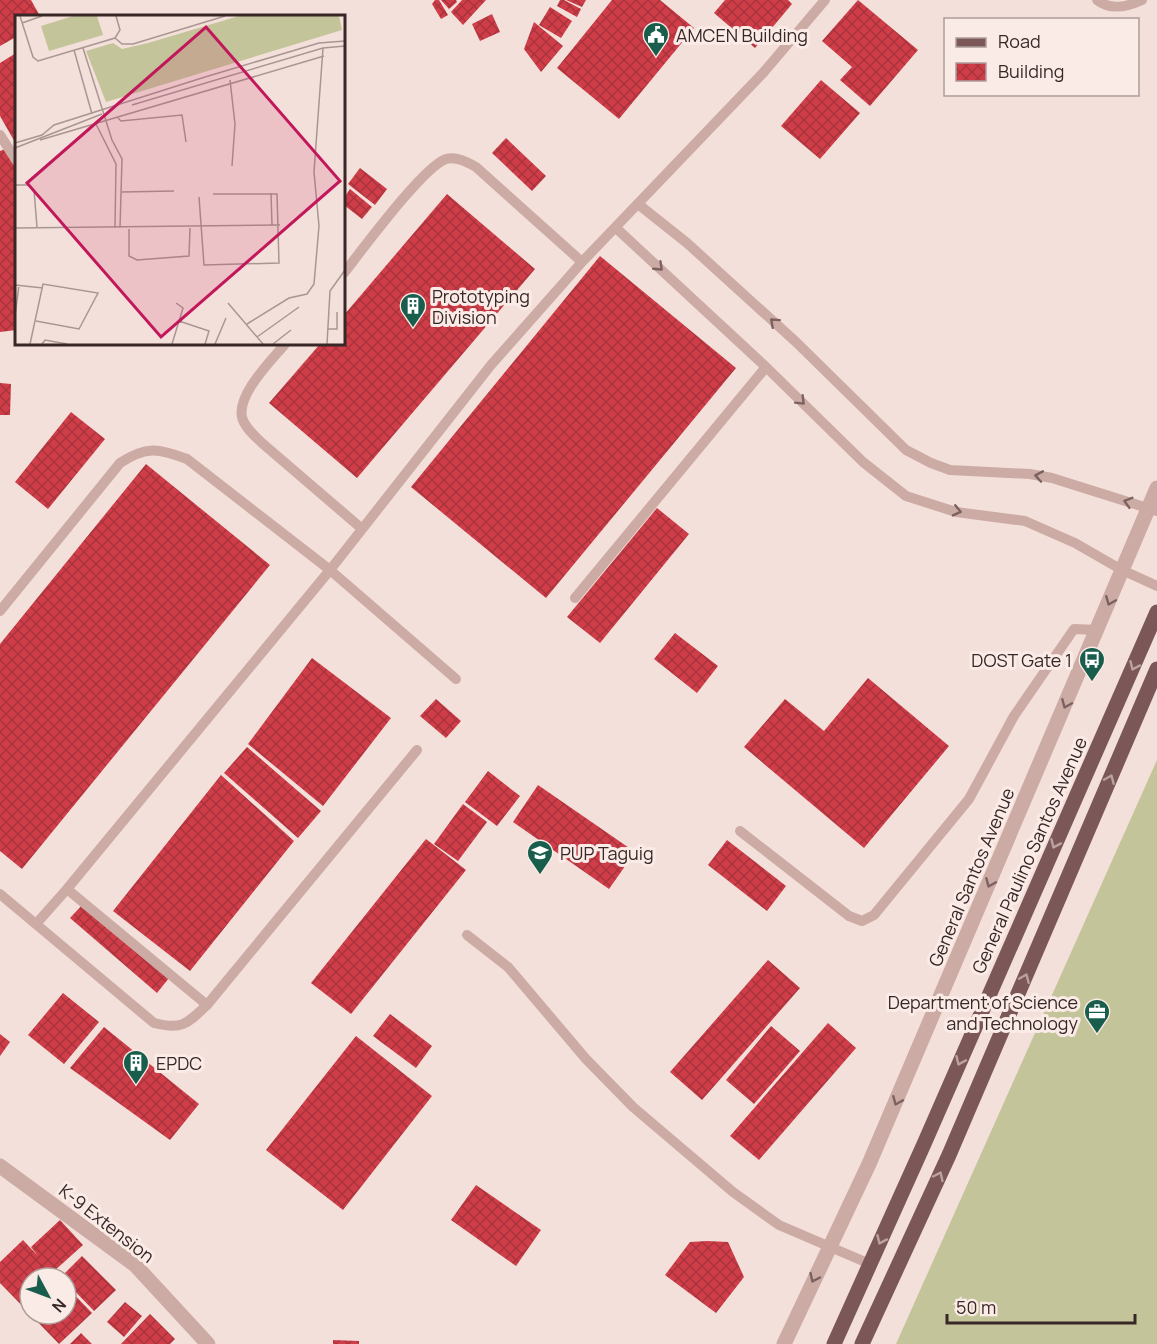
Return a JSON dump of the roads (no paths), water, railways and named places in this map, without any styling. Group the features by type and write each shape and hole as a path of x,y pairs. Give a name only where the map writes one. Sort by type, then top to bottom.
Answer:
{"main road":[{"name":"General Paulino Santos Avenue","path":"834,1344 1157,612"},
{"path":"862,1344 949,1155 1157,669"}],"street":[{"name":"General Santos Avenue","path":"784,1344 874,1154 1122,570 1153,510 1157,488"},
{"name":"K-9 Extension","path":"0,1166 80,1227 135,1265 208,1344"}],"lane":[{"path":"36,924 330,570 491,364 582,262 763,73 825,0"},
{"path":"1097,0 1102,4 1115,7 1128,6 1142,0"},
{"path":"0,135 15,158"},
{"path":"345,272 432,167 445,159 455,158 476,167 582,262"},
{"path":"638,204 687,243 789,335 906,450 951,470 1030,474 1052,478 1153,510"},
{"path":"616,228 766,367 863,462 906,496 956,512 1025,521 1075,543 1122,570 1157,586"},
{"path":"284,345 255,381 244,400 242,416 249,430 262,443 362,528"},
{"path":"575,598 766,367"},
{"path":"0,612 120,463 134,454 150,449 187,459 330,570 456,679"},
{"path":"740,831 849,916 862,921 874,915 969,799 1014,716 1074,629 1098,630"},
{"path":"0,894 154,1023 169,1027 182,1026 207,1005 417,750"},
{"path":"67,889 207,1005"},
{"path":"467,935 508,967 537,998 586,1059 633,1107 733,1192 778,1225 870,1264"}],"place":[{"name":"AMCEN Building","path":"656,58"},
{"name":"Prototyping Division","path":"413,329"},
{"name":"DOST Gate 1","path":"1092,683"},
{"name":"PUP Taguig","path":"540,876"},
{"name":"Department of Science and Technology","path":"1097,1035"},
{"name":"EPDC","path":"136,1086"}]}
